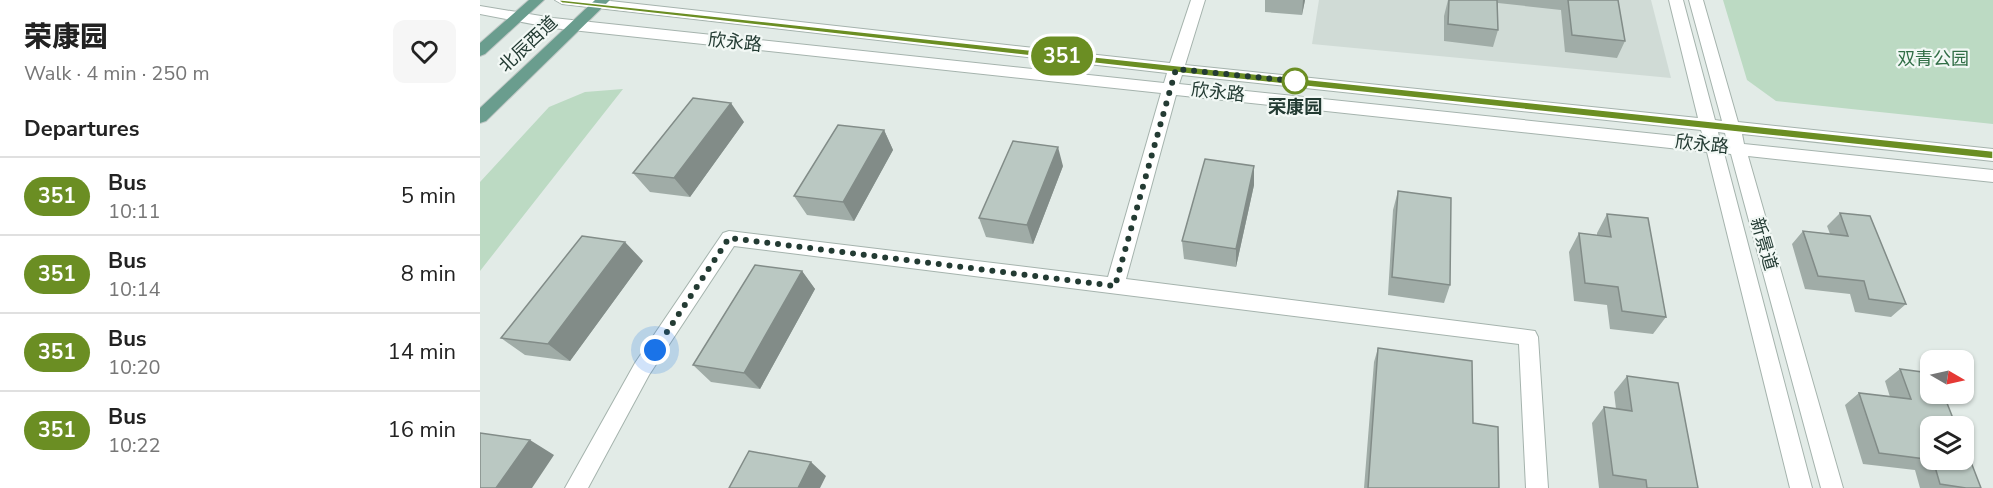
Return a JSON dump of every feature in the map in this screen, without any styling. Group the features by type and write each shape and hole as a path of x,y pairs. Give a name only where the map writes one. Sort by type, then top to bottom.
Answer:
{"main road":[{"name":"北辰西道","path":"480,51 537,0"},
{"name":"北辰西道","path":"480,117 601,2"}],"street":[{"name":"欣永路","path":"562,0 601,2 1176,69 1993,155"},
{"path":"1115,286 1170,87 1198,0"},
{"name":"新景道","path":"1676,0 1801,488"},
{"name":"新景道","path":"1696,0 1832,488"},
{"name":"欣永路","path":"480,10 517,18 576,25 1993,176"},
{"path":"576,488 642,369 729,238 1528,337 1537,488"}],"shaded area":[{"path":"1319,0 1651,0 1671,78 1312,44"}],"green space":[{"name":"双青公园","path":"1723,0 1993,0 1993,124 1776,101 1747,80"},
{"path":"623,89 480,271 480,182 549,107 585,92"}],"building":[{"path":"1449,0 1497,0 1498,30 1448,24"},
{"path":"1568,0 1618,0 1625,41 1572,35"},
{"path":"693,98 731,103 674,178 633,173"},
{"path":"838,125 884,130 843,202 794,196"},
{"path":"1013,141 1058,147 1027,225 979,218"},
{"path":"1205,159 1254,166 1236,249 1182,241"},
{"path":"1398,191 1451,198 1450,285 1392,277"},
{"path":"1840,213 1870,216 1906,304 1869,299 1864,281 1818,276 1803,231 1848,236"},
{"path":"1607,214 1648,218 1666,317 1622,311 1618,287 1585,283 1579,233 1611,237"},
{"path":"582,236 625,242 548,344 501,338"},
{"path":"755,265 802,271 744,373 693,365"},
{"path":"1378,348 1472,361 1473,423 1498,427 1499,488 1368,488"},
{"path":"1900,369 1920,372 1920,404 1947,404 1952,416 1920,416 1920,458 1879,453 1859,393 1911,399"},
{"path":"1627,376 1678,383 1698,488 1647,488 1646,480 1613,475 1604,407 1632,411"},
{"path":"480,433 530,440 496,488 480,488"},
{"path":"749,451 811,462 798,488 729,488"},
{"path":"1936,470 1974,470 1981,488 1966,488 1940,484"}],"bus line":[{"name":"351","path":"562,0 1199,71 1993,155"}],"place":[{"name":"荣康园","path":"1295,81"}],"route":[{"path":"655,350 729,238 1115,286 1176,69 1295,81"}]}
